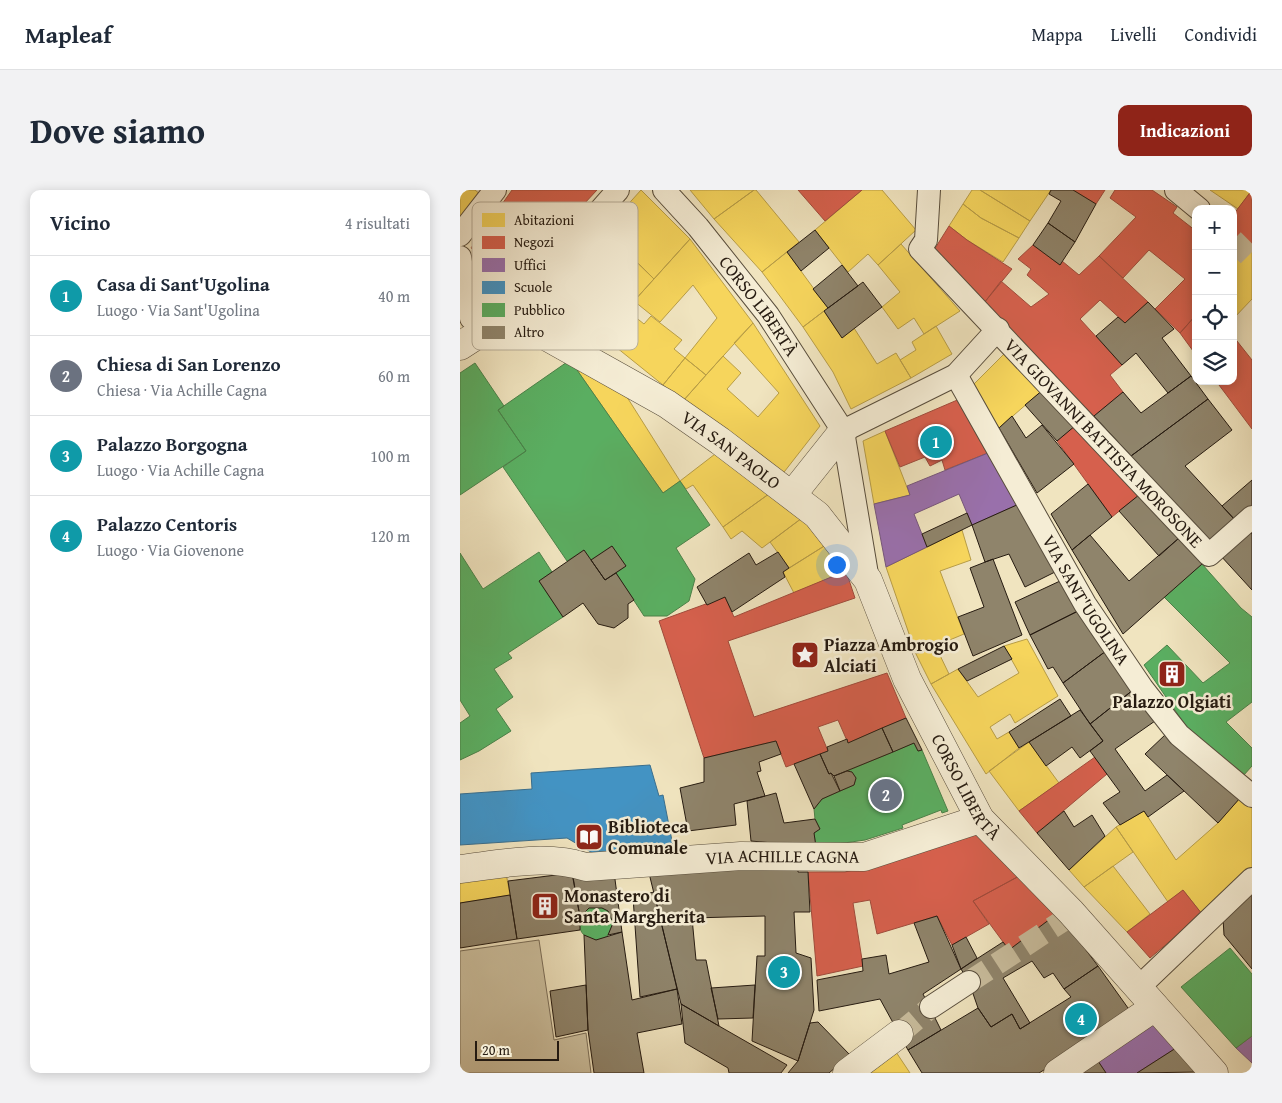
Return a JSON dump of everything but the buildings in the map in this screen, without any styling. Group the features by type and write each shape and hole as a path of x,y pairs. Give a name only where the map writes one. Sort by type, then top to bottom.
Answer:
{"street":[{"path":"486,202 496,190"},
{"path":"607,202 618,190"},
{"name":"CORSO LIBERTÀ","path":"664,190 698,227 768,315 843,431 868,580 907,679 980,818 1067,916 1147,998 1214,1073"},
{"name":"VIA GIOVANNI BATTISTA MOROSONE","path":"929,190 926,240 920,249 998,329 1209,555 1252,517"},
{"path":"1176,190 1194,205"},
{"path":"460,235 472,220"},
{"path":"460,257 465,320"},
{"path":"792,494 843,431 956,375 998,329"},
{"path":"460,346 472,338"},
{"name":"VIA SAN PAOLO","path":"568,350 667,404 792,494 817,514 868,580"},
{"name":"VIA SANT'UGOLINA","path":"956,375 1085,604 1142,688 1179,735 1252,796"},
{"name":"VIA ACHILLE CAGNA","path":"460,869 545,859 569,862 586,867 741,856 864,856 980,818"},
{"path":"1058,1073 1147,998 1241,887 1252,879"},
{"path":"931,1007 969,982"},
{"path":"847,1073 899,1034"}],"shaded area":[{"path":"539,940 554,1040 586,1033 591,1073 460,1073 460,951"}],"tunnel":[{"path":"1237,244 1252,259"},
{"path":"969,982 1064,920"},
{"path":"899,1034 931,1007"}],"place":[{"name":"Casa di Sant'Ugolina","path":"936,442"},
{"name":"Piazza Ambrogio Alciati","path":"805,655"},
{"name":"Palazzo Olgiati","path":"1172,674"},
{"name":"Chiesa di San Lorenzo","path":"886,795"},
{"name":"Biblioteca Comunale","path":"589,837"},
{"name":"Monastero di Santa Margherita","path":"545,906"},
{"name":"Palazzo Borgogna","path":"784,972"},
{"name":"Palazzo Centoris","path":"1081,1019"}]}
